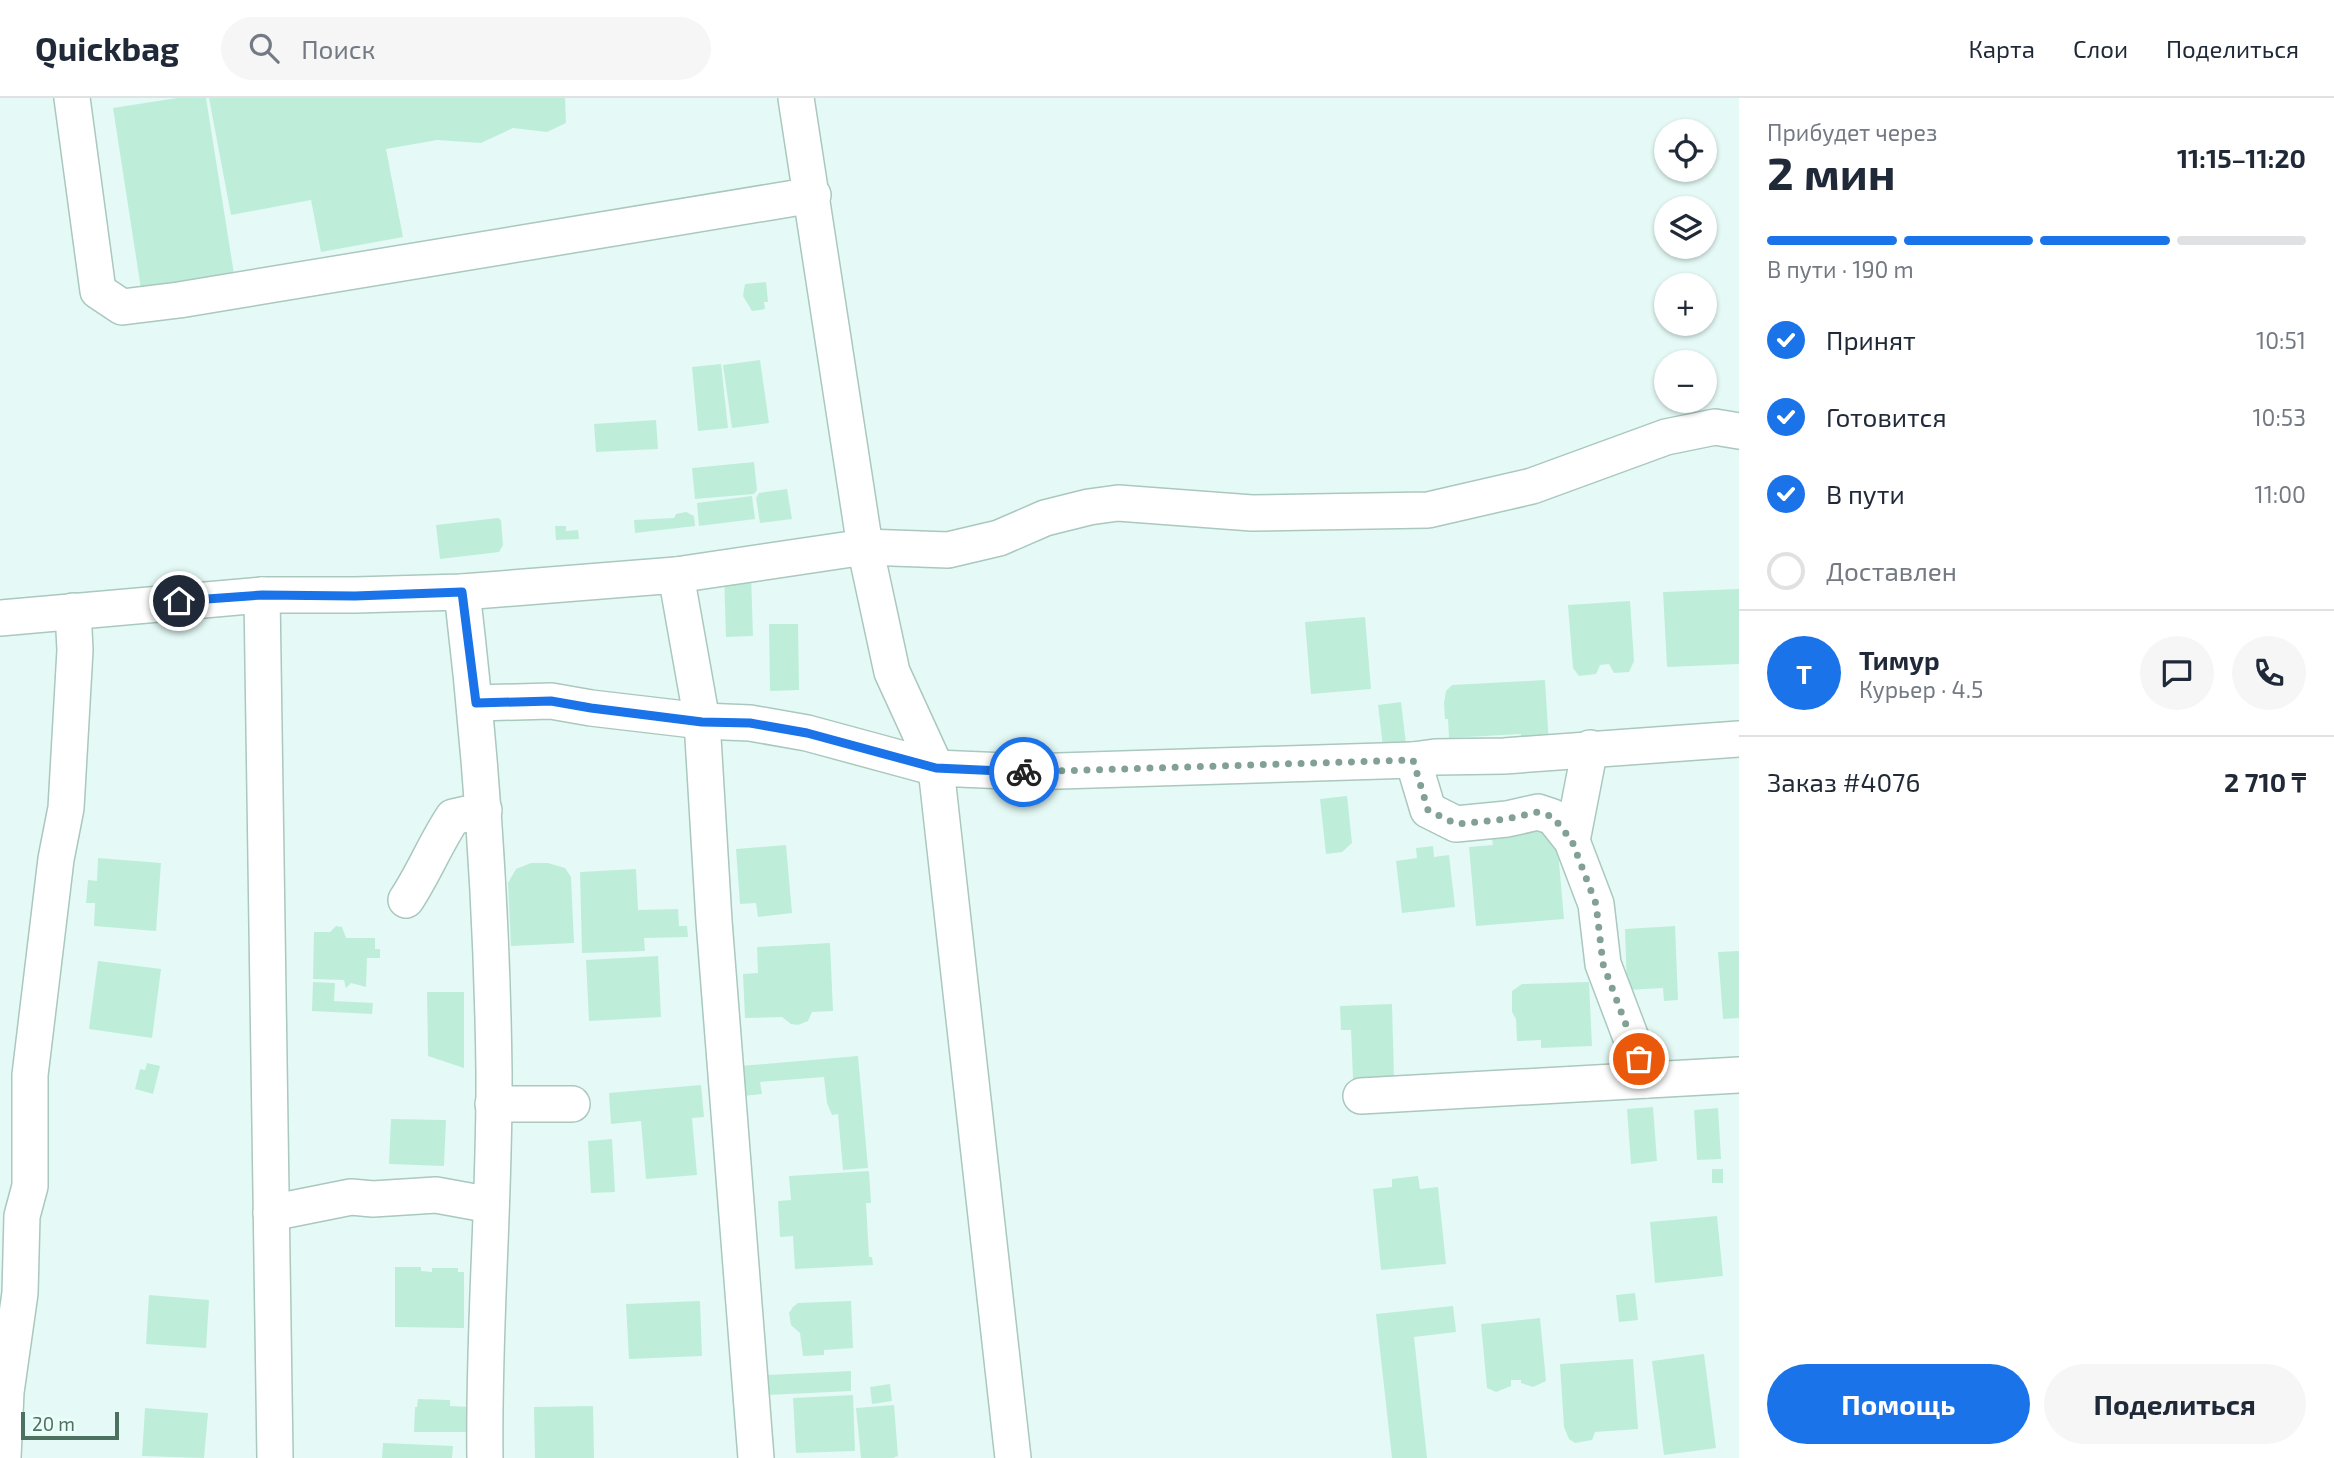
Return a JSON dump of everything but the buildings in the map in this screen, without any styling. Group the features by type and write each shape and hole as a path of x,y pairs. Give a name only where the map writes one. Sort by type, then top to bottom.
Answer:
{"street":[{"path":"72,98 99,291 122,307 179,300 813,195"},
{"path":"796,98 865,547 892,672 936,768 1013,1458"},
{"path":"0,618 262,595 355,596 462,592 676,575 865,547 948,550 999,538 1045,518 1118,503 1252,513 1428,510 1532,486 1666,437 1715,427 1739,431"},
{"path":"676,575 702,722 714,921 756,1458"},
{"path":"462,592 476,703 489,890 493,1104 484,1398 485,1458"},
{"path":"262,595 275,1458"},
{"path":"3,1458 6,1392 20,1293 22,1216 30,1186 30,1075 56,859 66,808 75,650 73,611"},
{"path":"476,703 551,701 702,722 750,723 807,733 936,768 1027,772 1504,756 1739,739"},
{"path":"1572,841 1590,748"},
{"path":"1413,760 1428,810 1456,824 1507,819 1538,812 1553,817 1572,841 1596,904 1603,964 1647,1080"},
{"path":"406,900 453,817 484,810"},
{"path":"1361,1096 1739,1075"},
{"path":"493,1104 572,1104"},
{"path":"271,1213 351,1196 373,1199 436,1195 491,1205"}],"way so far":[{"path":"1024,772 1413,760 1428,810 1456,824 1507,819 1538,812 1553,817 1572,841 1596,904 1603,964 1639,1059"}],"route":[{"path":"179,601 262,595 355,596 462,592 476,703 551,701 702,722 750,723 807,733 936,768 1024,772"}]}
